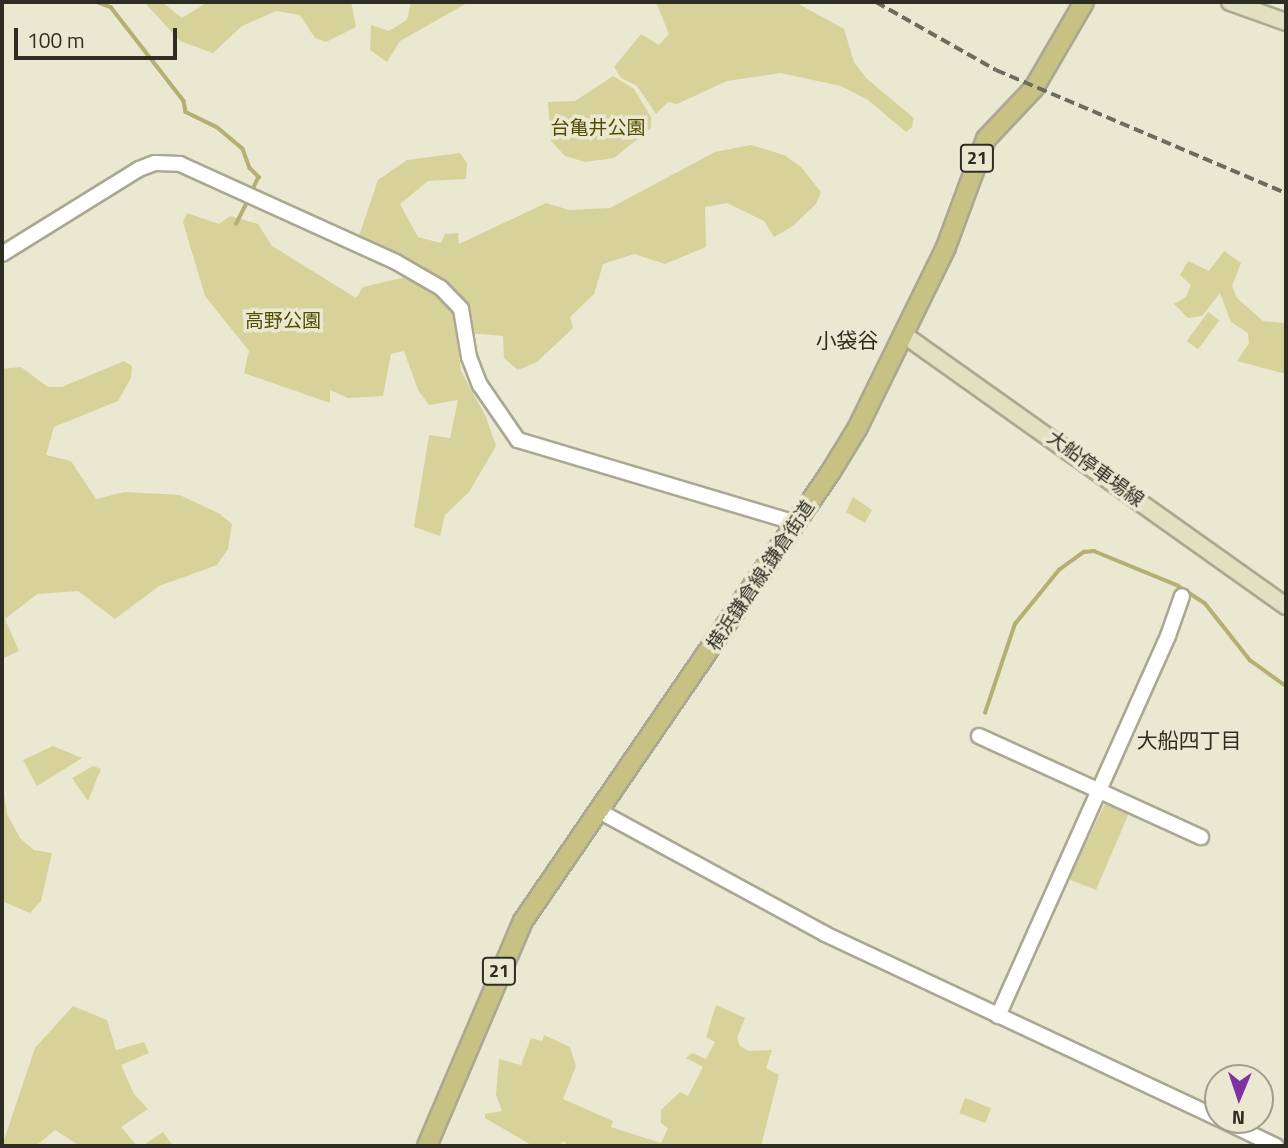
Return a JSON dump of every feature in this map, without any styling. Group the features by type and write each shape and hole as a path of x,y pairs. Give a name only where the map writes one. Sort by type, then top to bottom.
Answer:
{"main road":[{"name":"横浜鎌倉線;鎌倉街道","path":"427,1146 523,921 796,523 857,429 946,247 986,139 1029,94 1084,2"},
{"path":"1230,2 1286,22"},
{"name":"大船停車場線","path":"903,334 1286,606"}],"street":[{"path":"2,254 139,169 155,163 180,164 396,262 441,288 461,309 469,357 480,385 517,440 796,523"},
{"path":"998,1016 1099,791 1182,596"},
{"path":"979,736 1201,837"},
{"path":"597,810 825,934 1204,1112"},
{"path":"1251,1134 1276,1146"}],"green space":[{"path":"144,2 162,2 182,18 208,2 351,2 356,27 326,42 315,38 300,15 276,11 242,26 213,53 180,41"},
{"path":"411,2 469,2 400,41 387,62 370,50 371,25 389,31 407,20"},
{"path":"656,2 795,2 844,29 854,62 867,79 914,118 912,127 906,132 868,100 841,86 780,73 727,81 677,104 668,102 656,114 637,86 621,78 614,67 641,34 659,45 669,34"},
{"name":"台亀井公園","path":"613,76 634,89 651,117 651,128 614,158 585,162 565,156 551,141 548,102 575,101"},
{"name":"高野公園","path":"751,145 784,155 801,167 821,192 816,204 793,226 774,237 764,221 727,203 705,207 706,247 665,264 634,254 603,264 594,294 570,317 573,328 537,362 518,370 504,358 503,336 456,332 461,371 486,417 496,446 469,492 445,515 440,536 414,527 429,435 450,438 458,400 429,405 418,390 404,351 391,354 383,396 348,398 330,390 330,403 244,373 249,351 205,296 183,222 187,213 219,224 230,216 258,224 272,246 356,298 363,287 410,276 413,264 359,236 378,180 407,160 460,153 467,163 466,179 428,181 400,204 418,237 441,243 445,234 458,233 459,244 546,203 569,210 610,208 715,152"},
{"path":"1224,251 1241,263 1232,286 1237,298 1263,321 1286,323 1286,374 1237,361 1249,343 1248,333 1231,322 1220,293 1202,316 1188,318 1174,304 1186,297 1191,285 1180,275 1188,261 1209,271"},
{"path":"1208,312 1219,320 1198,349 1187,341"},
{"path":"124,361 132,366 131,378 118,401 54,427 46,455 71,461 96,499 125,492 180,495 220,514 232,524 228,549 217,565 159,586 115,619 78,591 37,594 5,619 19,651 2,659 2,369 21,367 48,387 62,387"},
{"path":"853,497 872,510 865,523 846,512"},
{"path":"53,746 82,758 37,786 23,760"},
{"path":"93,766 101,769 88,801 72,778"},
{"path":"2,779 7,814 20,838 34,850 52,853 41,901 30,913 2,901"},
{"path":"1107,800 1129,813 1096,890 1068,879"},
{"path":"716,1005 745,1018 737,1038 740,1046 749,1051 772,1050 766,1068 779,1075 761,1146 568,1146 564,1141 558,1146 533,1146 485,1118 485,1114 502,1111 496,1095 499,1059 521,1065 531,1038 542,1041 544,1035 570,1047 576,1066 563,1099 613,1121 611,1127 661,1143 668,1128 661,1123 661,1110 680,1092 688,1096 703,1067 686,1058 692,1053 706,1059 715,1042 706,1037"},
{"path":"73,1006 107,1020 116,1050 144,1042 149,1053 121,1065 134,1094 148,1109 121,1127 137,1146 80,1146 55,1130 36,1146 2,1146 35,1048"},
{"path":"965,1098 991,1108 985,1123 959,1113"},
{"path":"163,1132 173,1146 142,1146"}],"waterway":[{"path":"97,2 111,7 184,101 186,112 217,127 243,149 250,168 259,177 252,192"},
{"path":"236,224 249,199"},
{"path":"985,713 1015,624 1059,570 1084,552 1094,551 1177,585 1205,603 1250,660 1286,686"}],"railway":[{"path":"876,2 996,70 1286,193"}],"district":[{"name":"小袋谷","path":"847,340"},
{"name":"大船四丁目","path":"1189,740"}]}
